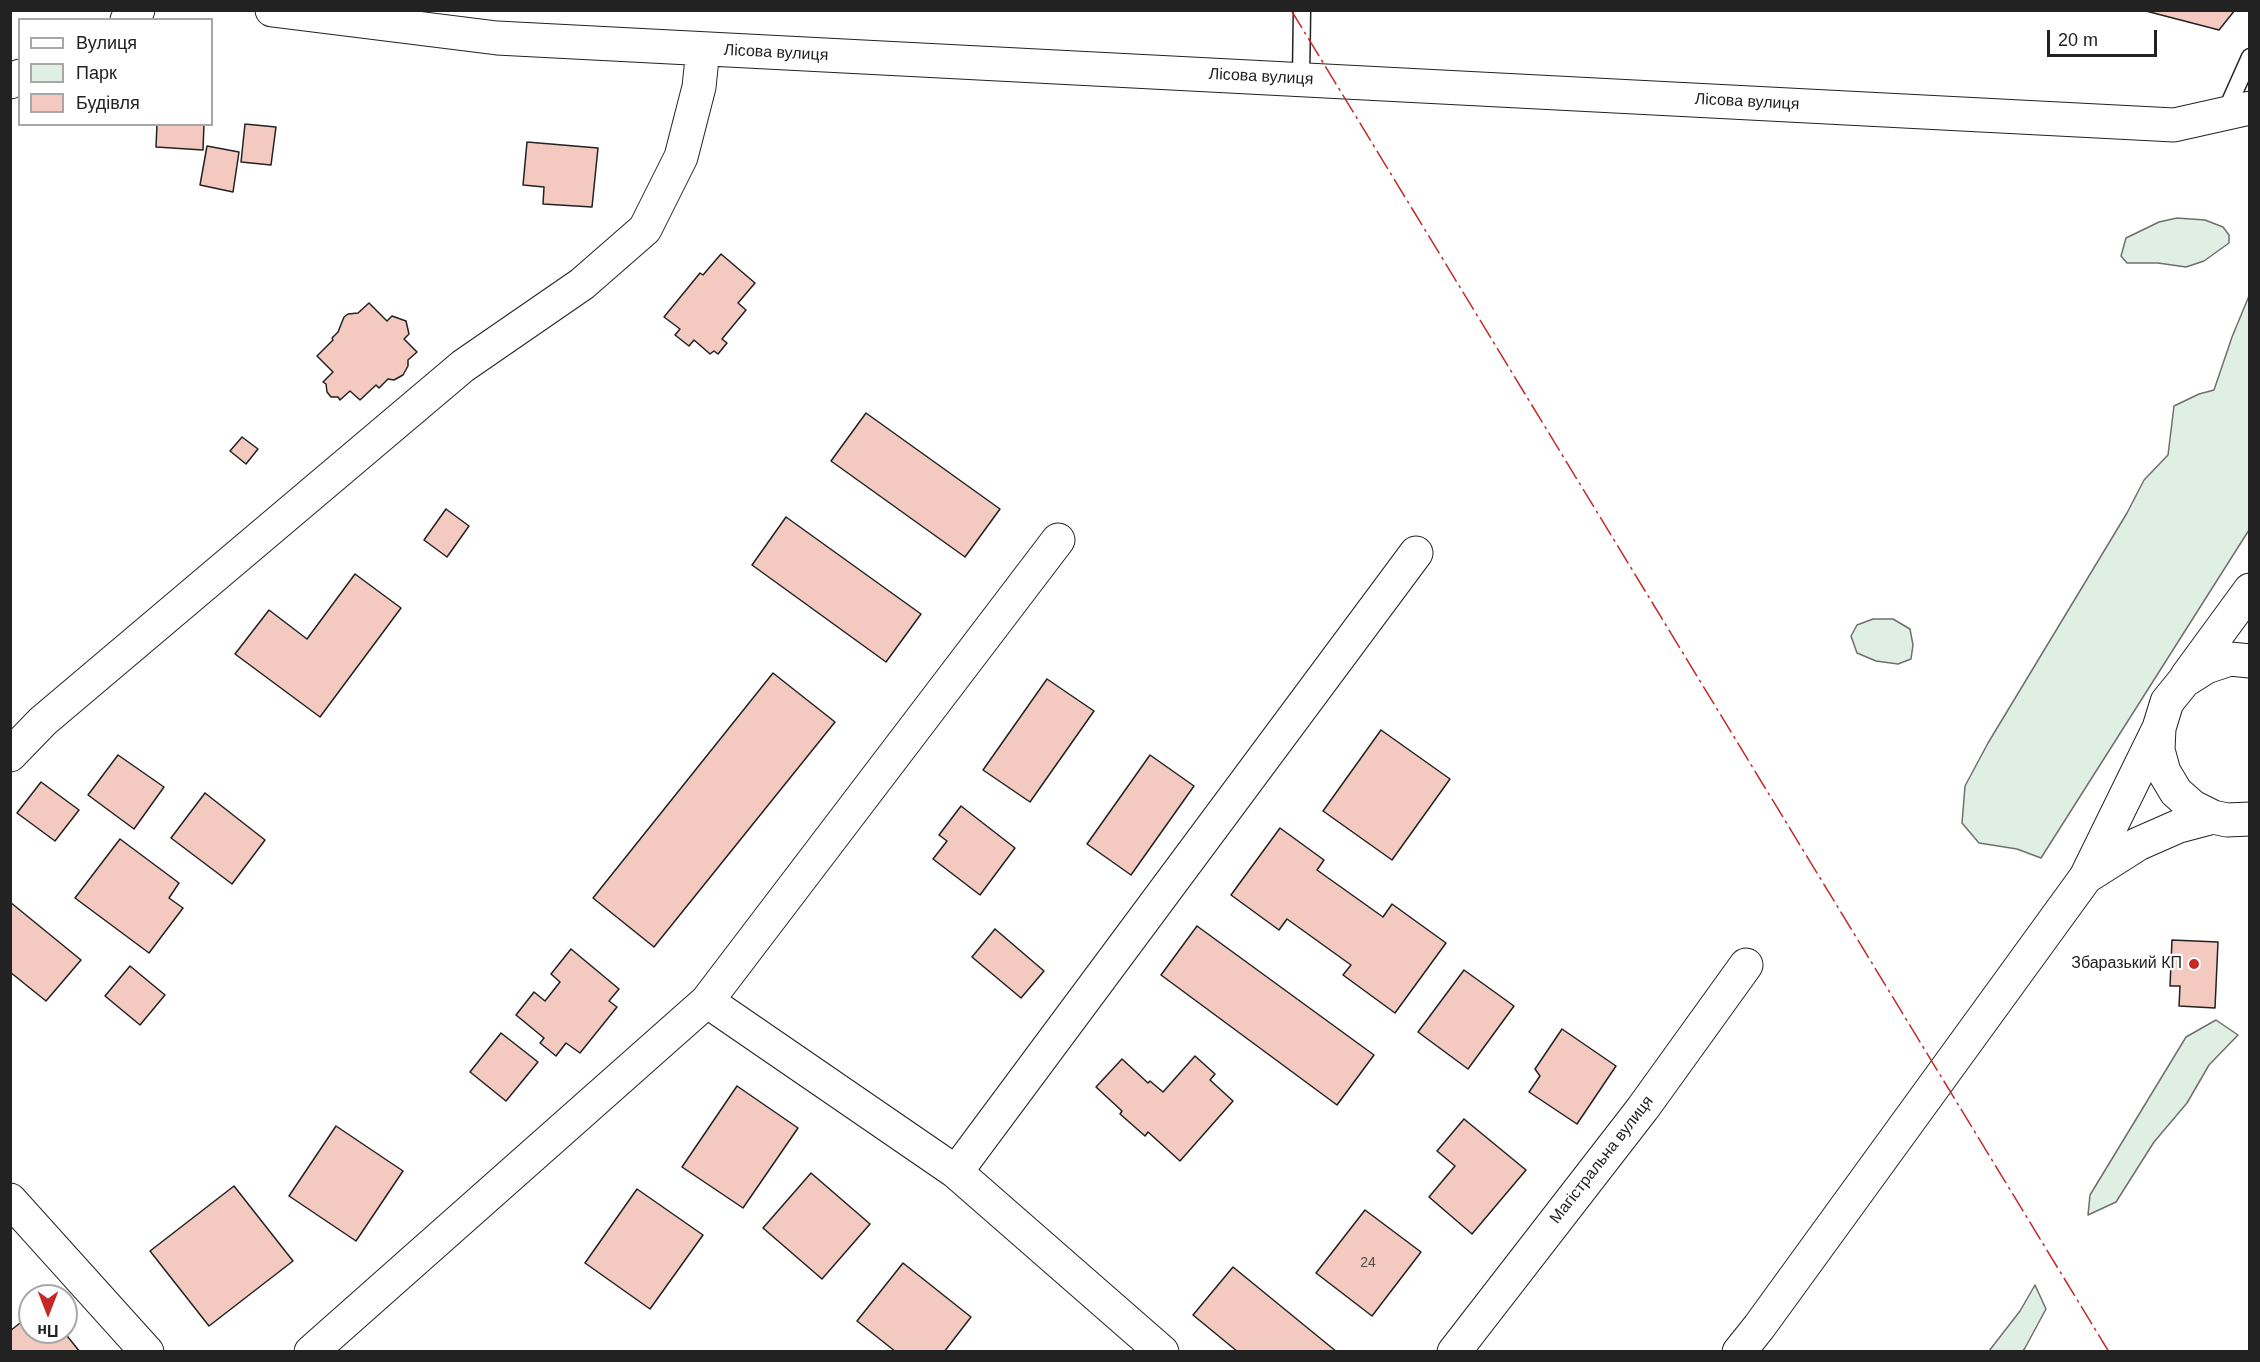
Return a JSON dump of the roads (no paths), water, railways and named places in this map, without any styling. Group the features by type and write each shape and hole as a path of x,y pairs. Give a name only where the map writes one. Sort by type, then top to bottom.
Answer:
{"main road":[{"name":"Лісова вулиця","path":"272,10 363,16 497,38 2174,125 2237,111"},
{"path":"10,755 43,721 463,366 582,284 645,229 681,157 699,87 703,49"},
{"path":"311,1352 707,1001 1058,540"},
{"path":"956,1172 1416,553"},
{"path":"1739,1352 2086,877 2159,728 2167,702 2250,590"},
{"path":"2184,681 2206,667 2230,659 2250,661"},
{"path":"2159,728 2158,750 2164,772 2176,792 2193,807 2214,817 2227,820 2250,819"},
{"path":"2086,877 2138,844 2179,826 2214,817"},
{"name":"Магістральна вулиця","path":"1454,1352 1643,1108 1746,965"},
{"path":"707,1001 956,1172 1162,1352"},
{"path":"10,1200 147,1352"}],"lane":[{"path":"1301,79 1302,10"},
{"path":"2237,111 2250,57"}],"place":[{"name":"Збаразький КП","path":"2194,964"}]}
